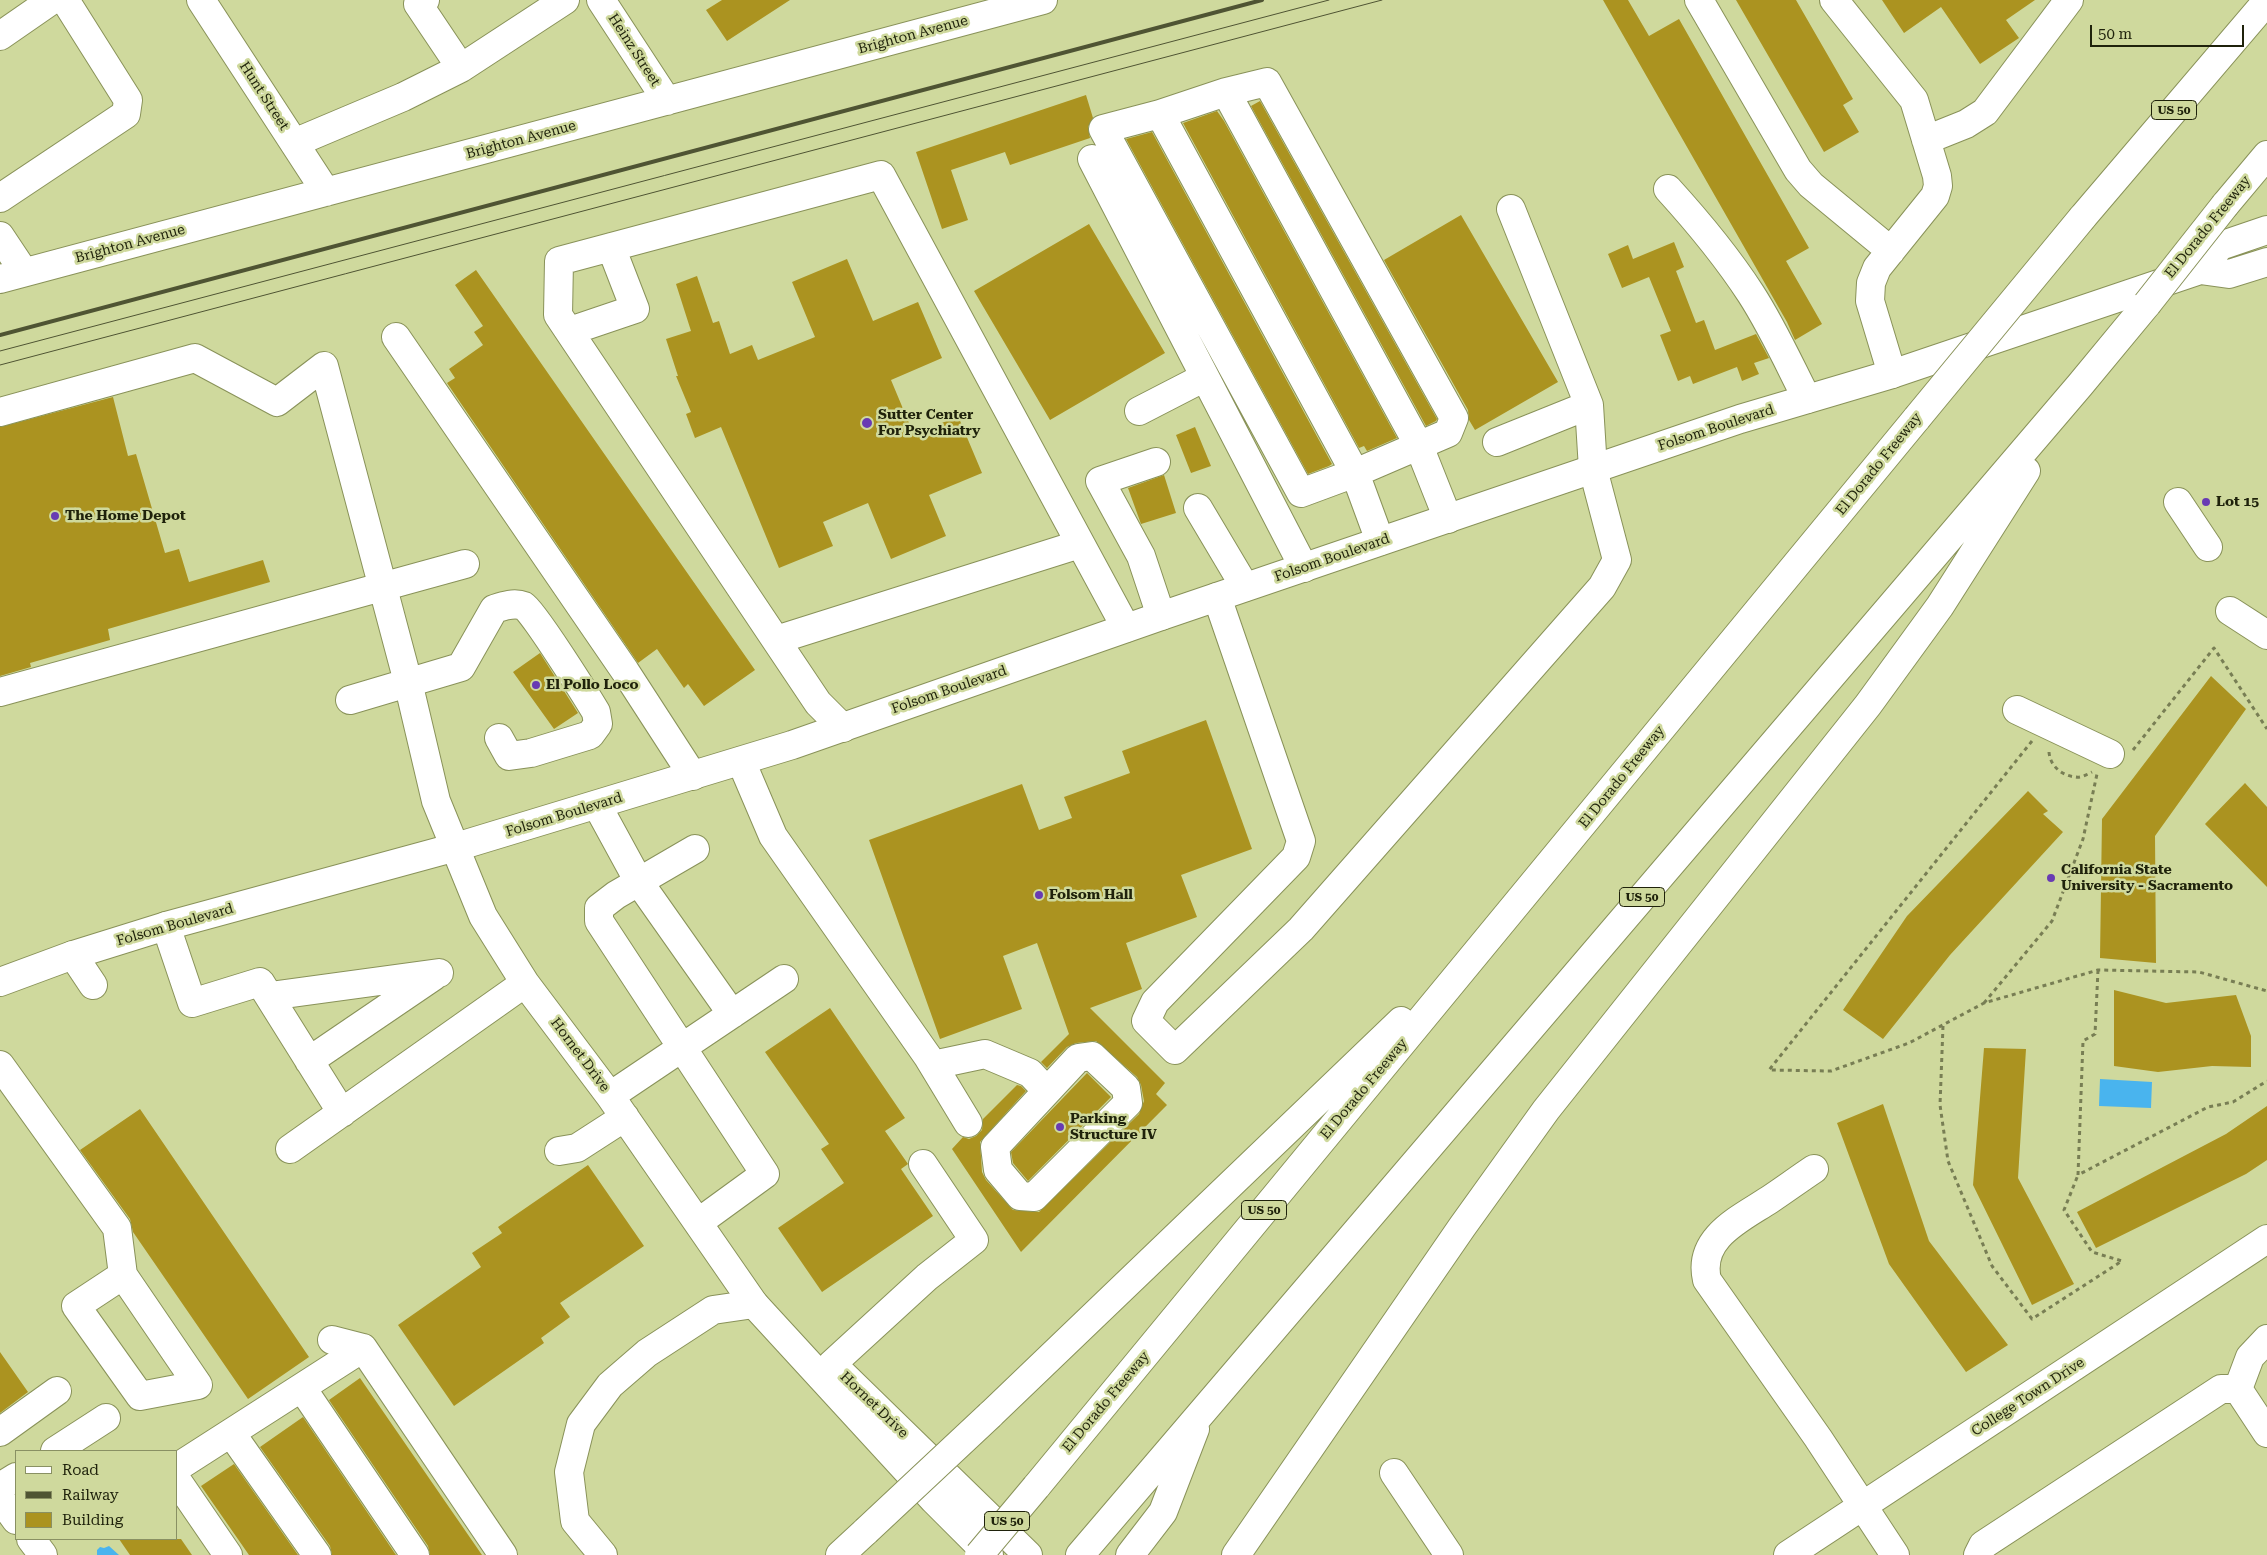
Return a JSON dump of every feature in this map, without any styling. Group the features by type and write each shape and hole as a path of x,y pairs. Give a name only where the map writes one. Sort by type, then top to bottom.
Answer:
{"main road":[{"path":"0,36 52,0"},
{"path":"0,198 126,114 128,100 65,0"},
{"name":"Hunt Street","path":"201,0 326,192"},
{"path":"425,0 418,4 461,68"},
{"path":"294,142 402,97 461,68 565,0"},
{"name":"Heinz Street","path":"602,0 667,101"},
{"name":"Brighton Avenue","path":"12,276 1042,0"},
{"path":"1699,0 1798,170 1810,185 1891,251"},
{"path":"1834,0 1914,100 1937,176 1935,196 1877,268 1872,283 1870,301 1892,374"},
{"path":"1926,140 1966,124 1985,112 2069,0"},
{"name":"El Dorado Freeway","path":"979,1555 2082,218 2267,1"},
{"path":"1267,82 1454,418 1448,433 1355,473 1300,493 1103,129 1160,114 1226,92 1267,82"},
{"path":"1226,92 1419,446 1448,519"},
{"path":"1160,114 1355,473 1380,542"},
{"name":"El Dorado Freeway","path":"1085,1549 2080,386 2267,155"},
{"path":"1092,159 1304,568"},
{"path":"843,728 818,703 558,315 559,261 881,174 1126,628"},
{"path":"1668,189 1695,219 1751,293 1774,333 1807,400"},
{"path":"1217,597 1301,841 1296,857 1155,1002 1146,1021 1174,1050 1301,929 1602,587 1617,560 1594,469 1589,405 1511,210"},
{"path":"2200,270 2220,246 2267,230"},
{"path":"0,236 12,276"},
{"path":"570,331 634,309 611,247"},
{"name":"Folsom Boulevard","path":"0,982 73,955 166,926 456,848 741,761 843,728 1126,628 1740,419 1892,374 2200,270 2228,274 2267,262"},
{"path":"396,337 625,671 693,776"},
{"name":"Hornet Drive","path":"0,412 195,358 277,402 324,366 408,682 436,801 483,916 525,983 618,1106 754,1304 934,1500 989,1555"},
{"path":"1139,411 1206,378"},
{"path":"1241,1550 1462,1227 1546,1110 1868,704 1940,606 2080,386"},
{"path":"1497,442 1589,405"},
{"path":"1156,462 1100,481 1141,556 1161,616"},
{"path":"2178,502 2208,547"},
{"path":"1198,508 1246,587"},
{"path":"776,640 1080,544"},
{"path":"0,692 465,564"},
{"path":"350,700 461,667 494,609 514,604 526,607 587,697 596,712 598,724 590,735 531,753 509,756 500,738"},
{"path":"2230,611 2267,635"},
{"path":"2017,710 2119,755"},
{"path":"741,761 773,836 933,1065 968,1123"},
{"path":"597,804 639,882 732,1014"},
{"path":"695,849 599,908 598,921 765,1174 699,1222"},
{"path":"166,926 192,1003 260,982 342,1113"},
{"path":"840,1555 990,1415 1493,933"},
{"path":"73,955 93,985"},
{"path":"270,996 439,973 309,1061"},
{"path":"559,1152 577,1148 618,1106 682,1048 784,979"},
{"path":"290,1149 525,983"},
{"path":"933,1065 985,1054 1030,1074 1046,1090"},
{"path":"1092,1056 1126,1088 1128,1103 1034,1197 1020,1196 998,1170 995,1147 1046,1090 1078,1058 1092,1056"},
{"path":"0,1065 117,1228 123,1275 198,1384 140,1396 76,1306 123,1275"},
{"path":"832,1364 927,1277 974,1240 923,1164"},
{"path":"1814,1169 1723,1229 1707,1252 1704,1270 1707,1280 1895,1555"},
{"name":"College Town Drive","path":"1788,1555 2267,1239"},
{"name":"Hornet Drive","path":"721,1254 1028,1555"},
{"path":"603,1555 575,1521 569,1472 581,1424 610,1385 647,1353 713,1310 754,1304"},
{"path":"2238,1389 2250,1357 2267,1339"},
{"path":"332,1340 363,1348 503,1555"},
{"path":"178,1467 363,1348"},
{"path":"302,1388 416,1555"},
{"path":"1978,1555 1982,1545 2221,1389 2238,1389"},
{"path":"2238,1389 2267,1433"},
{"path":"0,1432 57,1391"},
{"path":"1130,1555 1163,1512 1203,1409"},
{"path":"57,1450 106,1418"},
{"path":"231,1433 317,1555"},
{"path":"1394,1473 1449,1555"},
{"path":"0,1487 15,1478"},
{"path":"178,1482 228,1555"},
{"path":"0,1498 15,1519"},
{"path":"32,1540 43,1555"}],"path":[{"path":"2119,755 2214,648 2267,729"},
{"path":"2036,736 1769,1070 1830,1071 1909,1043 1984,1003 2098,970 2199,972 2267,990"},
{"path":"1984,1003 2052,921 2083,839 2097,771 2077,778 2055,769 2049,761 2048,744"},
{"path":"1943,1025 1940,1105 1948,1161 1992,1266 2032,1320 2122,1261 2092,1252 2064,1210 2078,1175 2083,1041 2096,1034 2098,970"},
{"path":"2078,1175 2208,1108 2234,1102 2267,1081"}],"water":[{"path":"2100,1079 2152,1082 2151,1108 2099,1106"},
{"path":"109,1546 119,1555 97,1555 97,1550 100,1547"}],"building":[{"path":"722,0 790,0 727,41 706,10"},
{"path":"1603,0 1628,0 1649,36 1679,19 1809,248 1786,261 1822,324 1795,340 1787,322"},
{"path":"1736,0 1796,0 1853,99 1843,105 1859,132 1824,152"},
{"path":"1882,0 2035,0 2006,20 2019,38 1980,64 1941,7 1904,33"},
{"path":"1086,95 1093,118 1088,127 1090,138 1010,165 1005,152 951,170 968,220 942,229 916,152"},
{"path":"1260,101 1437,419 1436,421 1426,426 1251,106"},
{"path":"1217,111 1397,438 1367,451 1364,446 1359,448 1183,123"},
{"path":"1152,132 1332,464 1329,466 1308,474 1126,139"},
{"path":"1461,215 1558,382 1475,430 1469,420 1468,410 1384,260"},
{"path":"1089,224 1165,353 1050,420 974,291"},
{"path":"1674,242 1684,267 1676,271 1696,323 1704,320 1715,350 1756,334 1769,358 1754,363 1759,374 1742,381 1737,367 1693,384 1690,376 1678,381 1660,335 1671,331 1649,277 1622,288 1608,254 1628,245 1633,259"},
{"path":"847,259 873,321 918,302 942,358 891,380 914,435 958,416 982,473 929,495 946,536 891,559 868,503 823,522 833,546 779,568 721,427 695,438 686,414 691,412 676,376 678,376 666,339 691,331 676,284 697,276 713,323 719,321 730,354 752,345 758,360 815,337 792,282"},
{"path":"476,270 755,670 704,706 688,684 684,688 657,649 638,663 447,383 455,378 449,369 483,345 474,332 483,326 455,285"},
{"name":"The Home Depot","path":"113,397 128,456 136,454 165,553 179,549 189,582 263,560 270,582 108,629 110,640 30,663 31,667 0,676 0,427"},
{"path":"1195,427 1211,466 1191,473 1176,435"},
{"path":"1164,475 1176,513 1141,524 1128,488"},
{"path":"540,653 578,713 554,729 513,672"},
{"path":"2211,676 2246,709 2155,836 2156,963 2100,958 2102,819"},
{"name":"Folsom Hall","path":"1206,720 1252,849 1181,875 1197,917 1126,943 1142,989 1090,1008 1165,1083 1156,1094 1167,1105 1021,1252 952,1149 963,1137 969,1139 976,1136 982,1130 983,1119 1017,1085 1021,1086 1026,1091 980,1142 982,1172 986,1180 1013,1210 1039,1212 1139,1114 1144,1101 1141,1085 1137,1077 1096,1041 1076,1043 1067,1047 1047,1068 1041,1062 1069,1034 1037,943 1003,956 1022,1009 940,1039 869,840 1022,784 1039,830 1072,818 1064,797 1130,773 1122,751"},
{"path":"2245,783 2267,807 2267,887 2205,824"},
{"path":"2028,791 2048,811 2043,814 2063,832 1950,955 1883,1039 1843,1010 1907,916"},
{"path":"2114,990 2166,1003 2236,995 2251,1036 2251,1067 2212,1066 2158,1072 2114,1066"},
{"path":"830,1008 905,1118 885,1131 908,1164 901,1169 933,1216 822,1292 778,1228 844,1183 821,1149 829,1144 765,1052"},
{"path":"1984,1048 2026,1049 2018,1178 2074,1284 2032,1305 1973,1185"},
{"path":"1087,1073 1111,1097 1028,1181 1013,1163 1011,1152"},
{"path":"1883,1104 1929,1241 2008,1345 1966,1372 1889,1264 1837,1123"},
{"path":"2267,1106 2267,1160 2246,1174 2096,1248 2077,1212 2226,1134"},
{"path":"140,1109 309,1357 248,1399 133,1232 130,1219 80,1150"},
{"path":"588,1165 644,1246 560,1303 570,1317 541,1338 544,1343 454,1406 398,1325 481,1267 472,1253 502,1233 498,1227"},
{"path":"0,1352 28,1392 0,1413"},
{"path":"360,1378 482,1555 430,1555 428,1546 329,1400"},
{"path":"303,1417 396,1555 332,1555 330,1546 260,1447"},
{"path":"234,1464 298,1555 249,1555 201,1486"},
{"path":"181,1539 192,1555 130,1555 120,1540"}],"tram line":[{"path":"0,351 1329,0"},
{"path":"0,365 1382,0"}],"railway":[{"path":"0,335 1262,0"}],"place":[{"name":"Sutter Center For Psychiatry","path":"867,423"},
{"name":"Lot 15","path":"2206,502"},
{"name":"The Home Depot","path":"55,516"},
{"name":"El Pollo Loco","path":"536,685"},
{"name":"California State University - Sacramento","path":"2051,878"},
{"name":"Folsom Hall","path":"1039,895"},
{"name":"Parking Structure IV","path":"1060,1127"}]}
